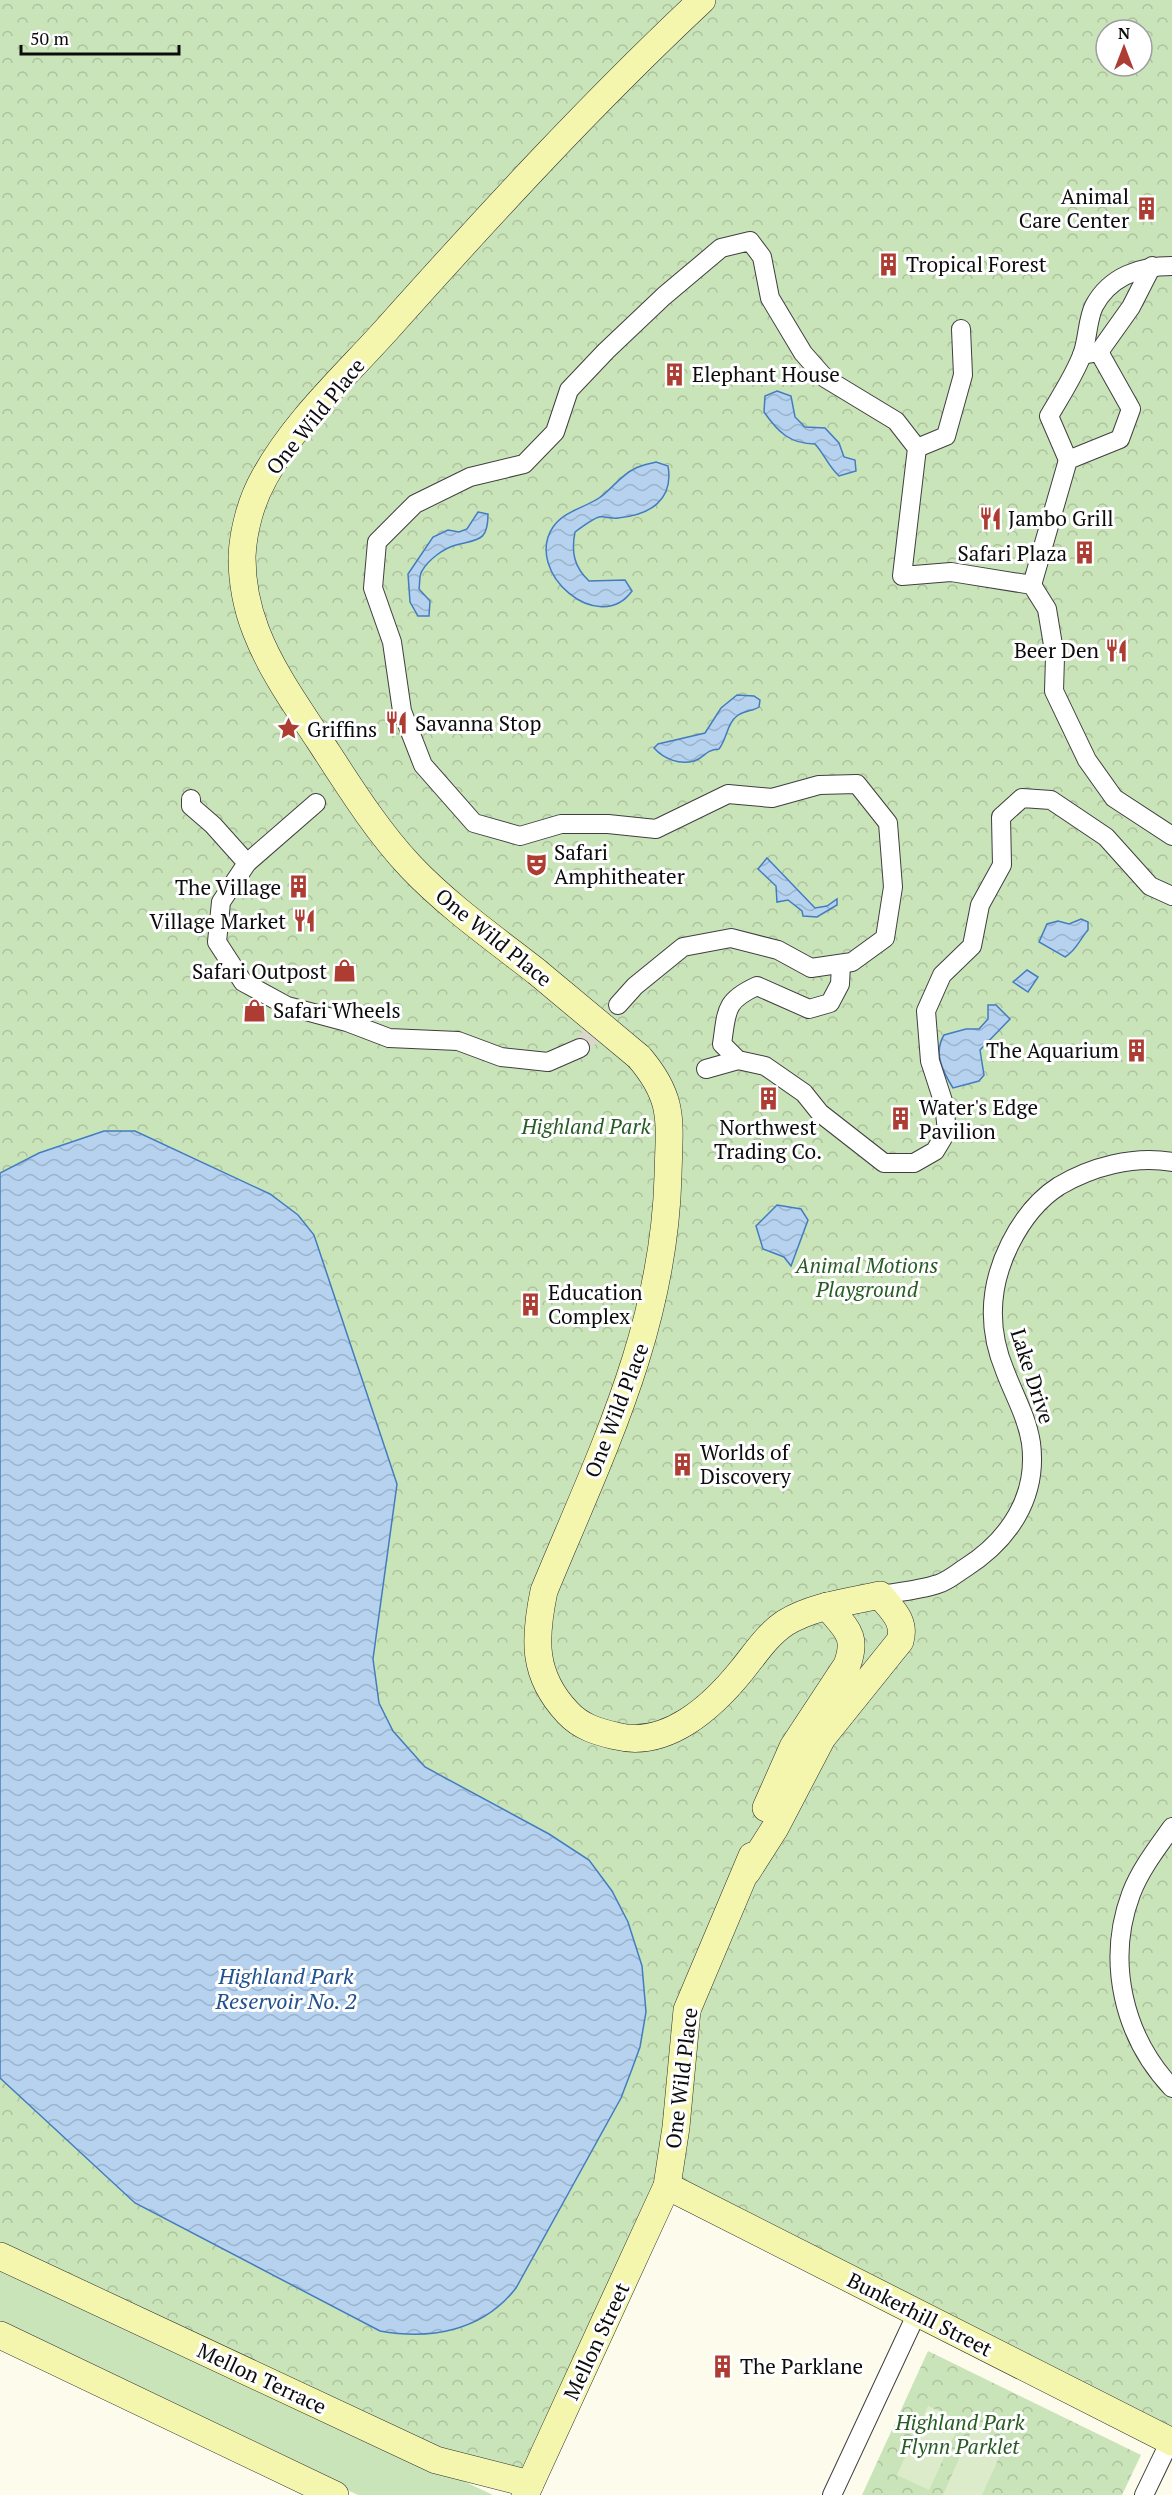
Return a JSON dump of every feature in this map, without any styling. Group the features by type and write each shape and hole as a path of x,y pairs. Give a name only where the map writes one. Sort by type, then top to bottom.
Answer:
{"main road":[{"name":"One Wild Place","path":"702,0 621,76 442,268 309,418 263,480 253,502 244,537 243,577 249,611 257,633 292,699 390,843 438,893 639,1058 655,1075 668,1103 667,1189 660,1268 635,1368 544,1591 537,1627 542,1674 558,1703 574,1719 594,1731 621,1737 660,1735 679,1727 711,1703 740,1673 768,1636 784,1624 828,1606 880,1595 902,1623 900,1641 822,1738 775,1828 747,1872"},
{"name":"One Wild Place","path":"667,2186 676,2127 687,2010 693,1992 747,1872 766,1808 793,1747 847,1665 851,1652 853,1642 850,1633 828,1606"},
{"name":"Bunkerhill Street","path":"667,2186 1171,2441"},
{"name":"Mellon Street","path":"528,2489 667,2186"},
{"name":"Mellon Terrace","path":"0,2256 436,2460 528,2489"},
{"path":"0,2335 335,2495"}],"street":[{"path":"618,1005 635,986 683,948 731,938 778,950 811,968 852,962 885,938 893,887 888,823 857,784 819,786 772,798 729,794 656,829 608,825 561,825 520,836 474,823 423,765 402,711 392,642 373,588 377,542 415,504 470,477 524,464 555,432 569,390 606,351 664,296 721,248 750,241 762,257 770,298 803,353 825,378 896,421 916,448 902,576 951,572 1032,585"},
{"path":"1068,460 1120,439 1131,409 1091,354 1094,306 1110,286 1132,271 1152,266 1172,266"},
{"path":"1152,266 1131,307 1091,354 1049,416 1068,460 1032,585 1047,609 1055,657 1054,691 1087,760 1114,798 1172,836"},
{"path":"916,448 946,436 963,375 961,329"},
{"path":"706,1069 738,1060 765,1066 804,1093 820,1113 884,1163 914,1162 934,1151 947,1131 944,1104 930,1061 926,1011 942,975 972,946 980,905 1002,865 1000,817 1022,798 1051,800 1106,837 1150,886 1172,896"},
{"path":"191,799 191,806 213,825 247,863"},
{"path":"316,803 247,863 220,902 217,942 243,982 287,1006 347,1022 388,1038 458,1041 501,1057 548,1062 580,1048"},
{"path":"738,1060 722,1044 727,1011 736,996 757,986 809,1009 830,1003 840,984 841,964"},
{"name":"Lake Drive","path":"880,1595 940,1584 972,1563 1001,1541 1016,1520 1026,1498 1031,1471 1031,1445 1025,1418 996,1344 992,1319 997,1271 1016,1231 1056,1188 1082,1173 1126,1162 1172,1162"},
{"path":"1172,1827 1148,1860 1131,1894 1120,1952 1120,1974 1128,2016 1146,2056 1172,2088"},
{"path":"832,2495 917,2313"},
{"path":"1144,2495 1171,2441"}],"green space":[{"name":"Highland Park","path":"0,0 1172,0 1172,2442 667,2187 530,2484 512,2480 0,2256"},
{"path":"0,2266 15,2270 493,2495 358,2495 0,2326"},
{"name":"Highland Park Flynn Parklet","path":"928,2351 1141,2455 1122,2495 862,2495"},
{"path":"928,2406 961,2421 929,2490 897,2475"},
{"path":"973,2427 1006,2442 982,2495 943,2495"}],"water":[{"path":"777,391 791,396 795,417 805,427 825,428 839,443 844,457 855,460 856,471 839,476 815,444 798,442 785,436 774,425 764,412 765,396"},
{"path":"656,462 668,466 669,478 663,497 657,504 630,516 599,517 575,532 573,546 575,559 584,576 589,581 625,580 632,591 618,603 602,607 585,603 569,593 556,579 548,562 546,545 553,527 568,513 599,498 629,472 639,466"},
{"path":"478,512 488,514 484,535 442,552 432,559 422,571 419,589 430,601 429,616 418,616 410,602 408,574 433,537 448,530 459,532 467,529"},
{"path":"737,695 754,696 760,700 759,707 742,713 734,719 719,749 710,751 694,761 677,762 662,755 654,748 658,744 705,733 721,708"},
{"path":"767,858 815,908 827,906 837,899 837,905 817,917 803,916 802,911 788,900 777,902 776,886 758,869"},
{"path":"1081,919 1088,922 1088,930 1065,957 1039,942 1047,924 1058,921 1069,924"},
{"path":"1027,970 1038,977 1028,992 1013,982"},
{"path":"988,1005 996,1005 1010,1019 980,1050 984,1075 979,1081 953,1088 939,1055 941,1042 944,1035 966,1029 979,1029 988,1019"},
{"name":"Highland Park Reservoir No. 2","path":"104,1131 135,1131 270,1194 298,1215 314,1235 397,1484 373,1659 379,1703 393,1731 425,1767 549,1834 589,1860 612,1891 628,1922 642,1966 646,2012 640,2047 621,2098 516,2288 503,2303 488,2314 455,2329 418,2334 380,2331 135,2203 0,2078 0,1173 39,1153"},
{"path":"777,1205 801,1209 808,1220 791,1266 784,1257 763,1249 756,1226"}],"tunnel":[{"path":"580,1048 618,1005"}],"place":[{"name":"Animal Care Center","path":"1147,208"},
{"name":"Tropical Forest","path":"888,264"},
{"name":"Elephant House","path":"674,374"},
{"name":"Jambo Grill","path":"990,518"},
{"name":"Safari Plaza","path":"1085,553"},
{"name":"Beer Den","path":"1117,650"},
{"name":"Savanna Stop","path":"397,723"},
{"name":"Griffins","path":"289,729"},
{"name":"Safari Amphitheater","path":"536,864"},
{"name":"The Village","path":"299,887"},
{"name":"Village Market","path":"304,921"},
{"name":"Safari Outpost","path":"345,971"},
{"name":"Safari Wheels","path":"255,1010"},
{"name":"The Aquarium","path":"1137,1050"},
{"name":"Northwest Trading Co.","path":"768,1099"},
{"name":"Water's Edge Pavilion","path":"901,1119"},
{"name":"Education Complex","path":"530,1304"},
{"name":"Worlds of Discovery","path":"682,1464"},
{"name":"The Parklane","path":"722,2366"}],"park label":[{"name":"Animal Motions Playground","path":"867,1277"}]}
